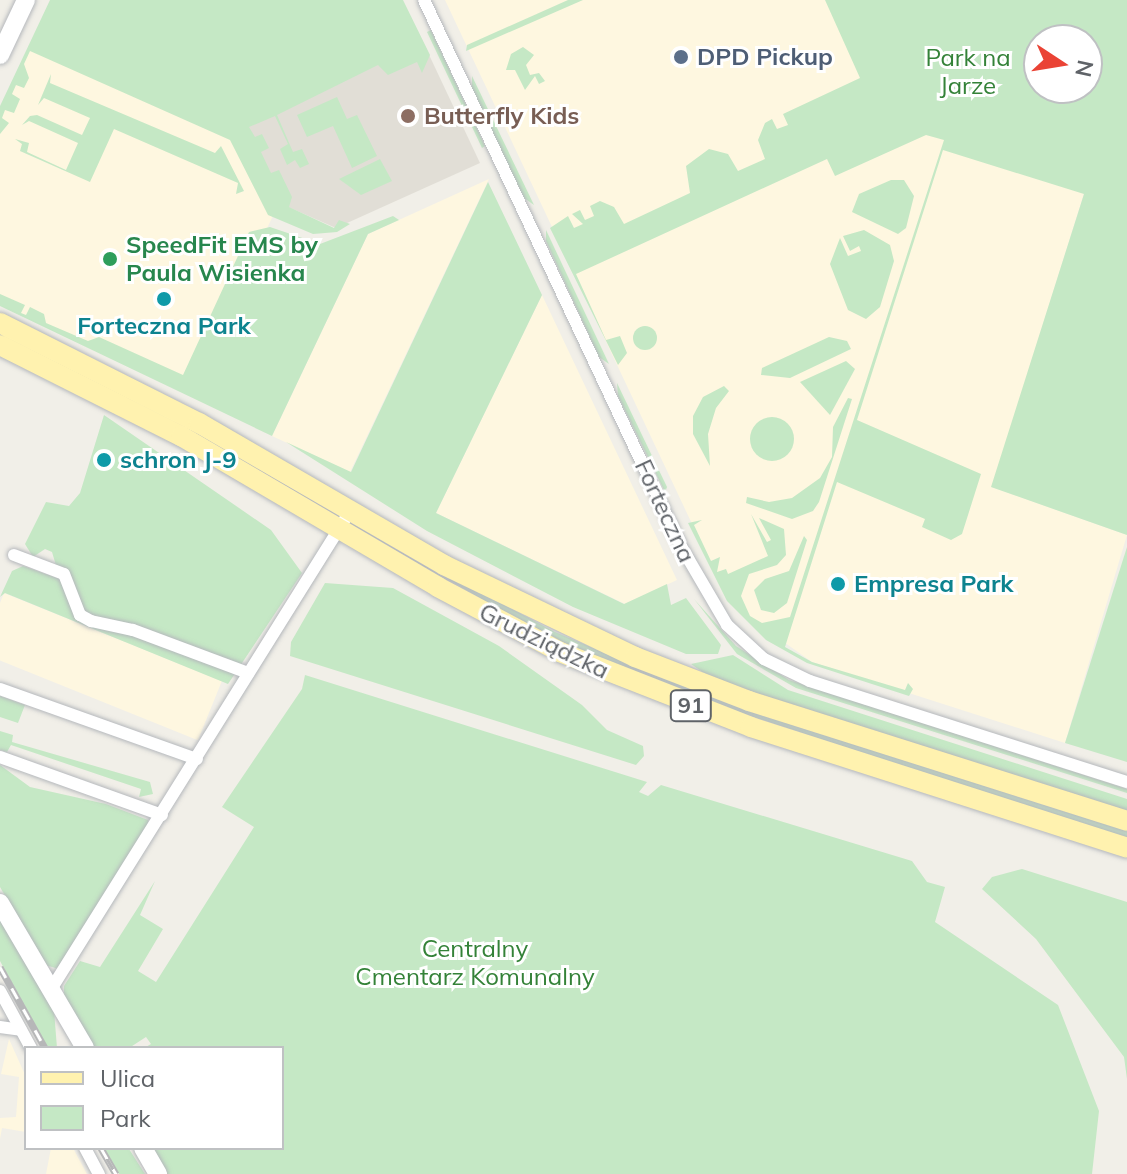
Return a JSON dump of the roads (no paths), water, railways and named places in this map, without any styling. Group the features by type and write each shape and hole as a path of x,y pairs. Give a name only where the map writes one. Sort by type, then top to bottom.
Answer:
{"main road":[{"name":"Grudziądzka","path":"0,323 199,423 350,511 551,619 665,670 1127,821"},
{"name":"Grudziądzka","path":"0,345 181,436 524,634 651,691 1127,848"}],"street":[{"path":"0,55 26,0"},
{"name":"Forteczna","path":"424,0 687,560 727,625 764,659 803,678 1127,782"},
{"path":"50,991 350,511"},
{"path":"14,555 64,574 80,615 91,621 133,630 248,673"},
{"path":"0,689 197,759"},
{"path":"0,757 162,815"},
{"path":"0,903 84,1046"},
{"path":"0,991 30,1046"},
{"path":"0,1027 21,1030"},
{"path":"86,1150 99,1174"},
{"path":"144,1150 158,1174"}],"railway":[{"path":"0,967 44,1046"},
{"path":"102,1150 116,1174"}],"place":[{"name":"DPD Pickup","path":"681,57"},
{"name":"Butterfly Kids","path":"408,116"},
{"name":"SpeedFit EMS by Paula Wisienka","path":"110,259"},
{"name":"Forteczna Park","path":"164,299"},
{"name":"schron J-9","path":"104,460"},
{"name":"Empresa Park","path":"838,584"}],"park label":[{"name":"Park na Jarze","path":"968,72"},
{"name":"Centralny Cmentarz Komunalny","path":"475,963"}]}
